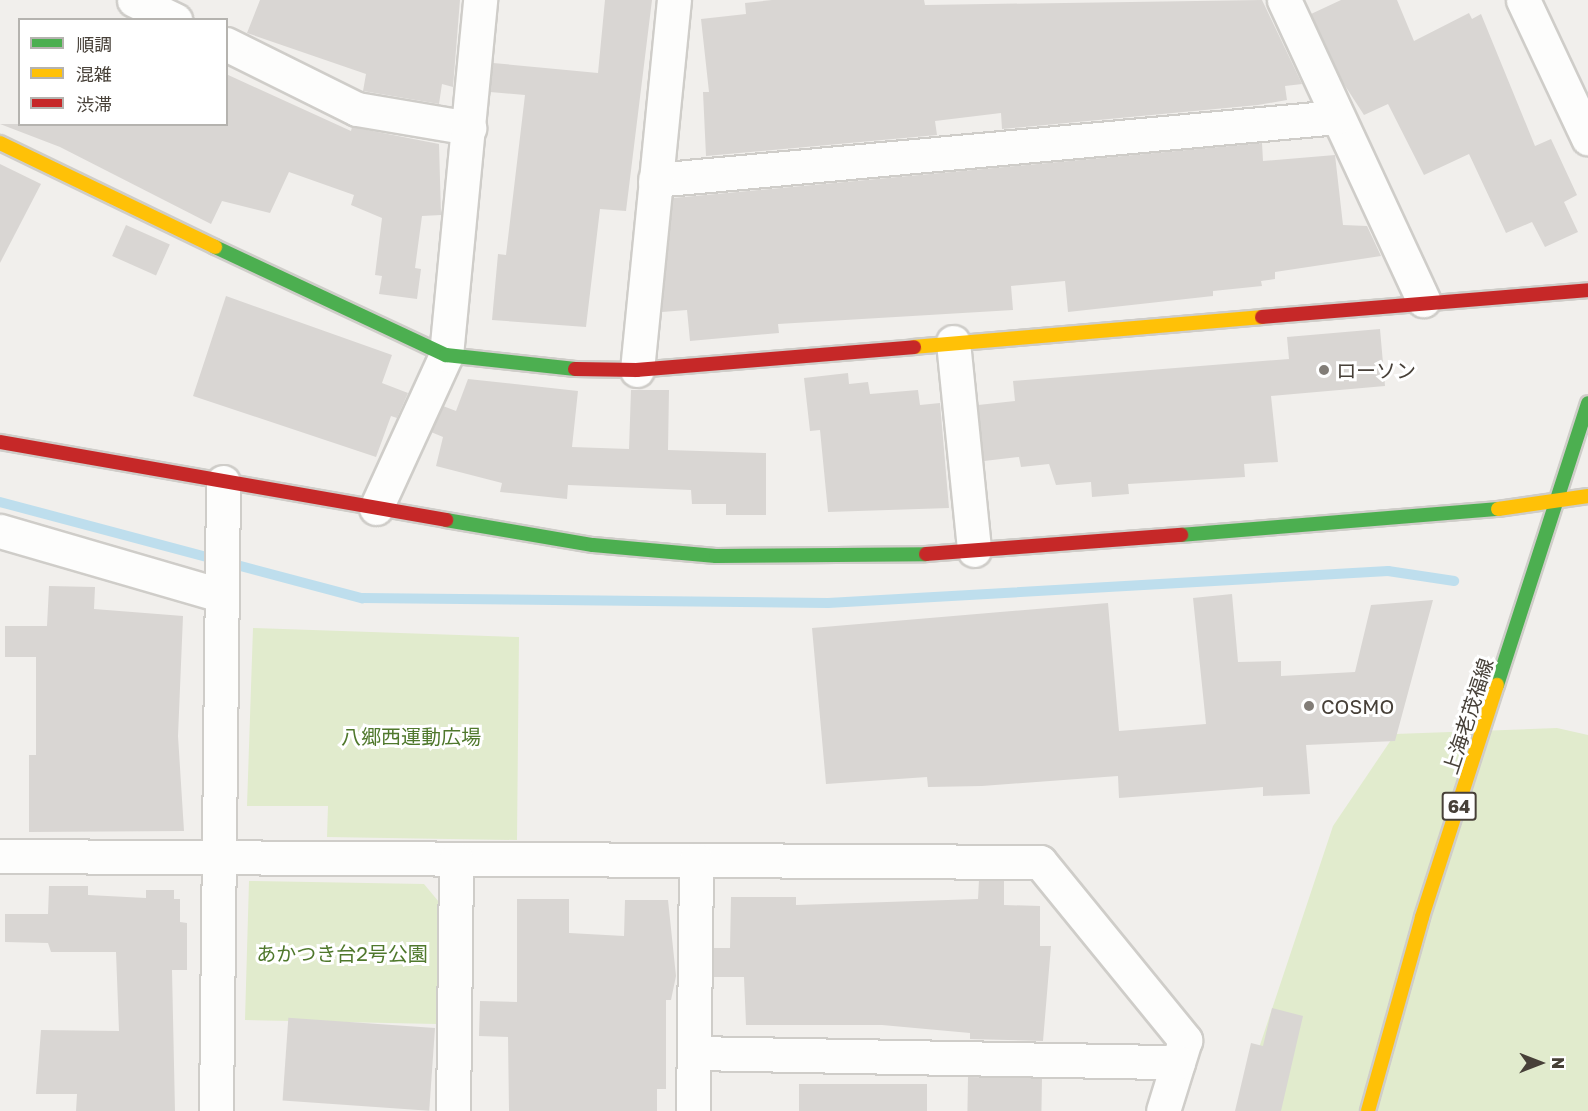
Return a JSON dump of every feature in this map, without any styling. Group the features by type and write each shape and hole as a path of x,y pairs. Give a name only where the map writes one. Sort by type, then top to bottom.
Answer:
{"street":[{"path":"134,0 171,18"},
{"path":"376,508 446,355 480,0"},
{"path":"637,370 674,0"},
{"path":"1284,0 1423,300"},
{"path":"1523,0 1588,138"},
{"path":"228,45 357,109 469,128"},
{"path":"655,180 1337,117"},
{"path":"0,142 446,355 548,368 637,370 1423,300 1588,290"},
{"path":"953,342 974,550"},
{"name":"上海老茂福線","path":"1368,1111 1422,916 1558,504 1588,403"},
{"path":"0,442 593,545 716,556 974,550 1558,504 1588,496"},
{"path":"216,1111 220,586 224,482"},
{"path":"0,531 220,586"},
{"path":"0,856 1040,862 1185,1040 1163,1111"},
{"path":"453,1111 456,859"},
{"path":"693,1111 696,860"},
{"path":"694,1053 1178,1062"}],"green space":[{"name":"八郷西運動広場","path":"253,628 519,637 517,840 327,837 328,806 247,806"},
{"path":"1557,728 1588,735 1588,1111 1238,1111 1333,826 1395,734"},
{"name":"あかつき台2号公園","path":"249,881 424,884 439,902 437,1024 245,1020"}],"building":[{"path":"260,0 460,0 453,87 442,84 439,104 363,91 366,74 247,33"},
{"path":"605,0 652,0 626,211 600,209 586,327 492,320 498,254 506,255 525,95 490,92 493,63 598,73"},
{"path":"772,0 924,0 925,5 1262,0 1302,84 1285,86 1287,100 1258,105 1002,129 1001,113 935,121 937,135 706,156 703,92 709,92 701,19 746,14 745,3"},
{"path":"1341,0 1397,0 1414,41 1469,13 1472,19 1481,14 1535,146 1551,139 1577,195 1564,202 1578,232 1545,247 1532,222 1506,233 1469,154 1424,175 1388,104 1364,115 1342,81 1311,14"},
{"path":"228,75 351,131 352,127 439,144 441,215 422,216 415,268 421,269 417,299 379,294 382,276 375,275 382,218 351,205 354,195 289,172 270,213 222,201 211,224 60,147 0,124 18,124 18,126 228,126"},
{"path":"1262,143 1263,161 1335,155 1343,225 1367,226 1381,256 1275,272 1275,279 1261,281 1262,286 1213,291 1213,296 1068,312 1065,281 1011,286 1013,310 778,324 779,333 690,341 687,310 662,312 673,198"},
{"path":"0,164 41,184 0,263"},
{"path":"126,225 170,245 156,276 112,256"},
{"path":"226,296 392,355 382,383 408,393 397,418 391,416 376,457 193,396"},
{"path":"1380,329 1385,386 1271,396 1278,462 1244,464 1245,477 1128,484 1129,494 1092,497 1091,482 1056,485 1049,464 1021,467 1019,457 984,461 978,405 1015,401 1013,381 1289,359 1287,337"},
{"path":"848,373 849,384 868,382 870,394 918,390 920,405 940,403 949,508 828,512 820,430 810,431 804,378"},
{"path":"468,379 578,391 572,447 629,449 631,390 669,390 668,450 766,453 766,515 726,515 726,504 692,504 691,490 568,485 567,499 500,492 502,483 436,466 443,437 431,432 443,406 456,411"},
{"path":"49,586 95,587 94,609 183,616 178,736 184,831 29,832 29,755 36,755 36,657 5,657 5,626 47,626"},
{"path":"1232,594 1238,662 1281,661 1281,676 1355,672 1371,605 1433,600 1395,741 1306,745 1310,794 1263,796 1263,787 1119,798 1118,776 982,786 928,787 927,777 826,784 812,628 1108,603 1119,731 1206,724 1193,598"},
{"path":"979,880 1004,881 1004,905 1040,906 1040,946 1051,946 1043,1041 970,1039 970,1033 882,1025 746,1025 744,977 713,977 714,948 730,948 731,897 796,897 796,905 978,899"},
{"path":"49,886 88,886 88,895 146,898 146,890 174,890 174,899 180,899 180,922 187,923 187,970 172,970 175,1111 76,1111 77,1094 36,1094 41,1030 119,1031 116,952 51,952 48,943 5,942 5,914 48,914"},
{"path":"517,899 569,899 569,933 624,936 625,900 668,900 676,976 671,1000 666,1000 666,1089 657,1089 657,1111 509,1111 508,1037 479,1036 480,1001 517,1002"},
{"path":"1272,1008 1303,1016 1281,1111 1235,1111 1251,1043 1263,1046"},
{"path":"288,1018 435,1028 429,1111 283,1101"},
{"path":"968,1077 1042,1078 1041,1111 967,1111"},
{"path":"799,1084 927,1084 927,1111 799,1111"}],"waterway":[{"path":"0,502 362,598 828,603 1388,571 1454,581"}],"traffic: fast":[{"path":"215,247 446,355 575,369"},
{"path":"1497,685 1588,403"},
{"path":"1181,535 1498,509"},
{"path":"446,520 593,545 716,556 926,554"}],"traffic: slow":[{"path":"0,143 215,247"},
{"path":"914,347 1262,317"},
{"path":"1498,509 1588,496"},
{"path":"1368,1111 1422,917 1497,685"}],"traffic: jam":[{"path":"1262,317 1588,290"},
{"path":"575,369 637,370 914,347"},
{"path":"0,442 446,520"},
{"path":"926,554 1181,535"}],"place":[{"name":"ローソン","path":"1324,370"},
{"name":"COSMO","path":"1309,706"}]}
